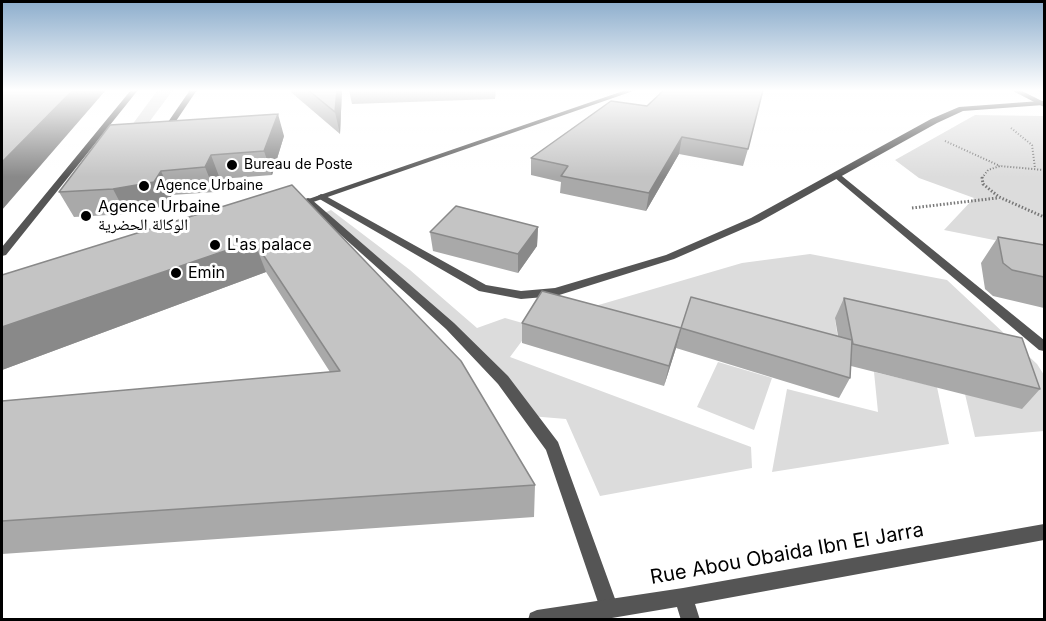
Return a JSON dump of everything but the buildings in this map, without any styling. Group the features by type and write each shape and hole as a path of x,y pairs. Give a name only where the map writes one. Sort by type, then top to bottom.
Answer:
{"street":[{"path":"2,253 111,119"},
{"path":"174,119 170,125 189,132"},
{"path":"285,209 548,119"},
{"path":"315,199 483,288 521,294 556,292 670,257 755,220 941,119"},
{"path":"837,175 1044,347"},
{"path":"315,199 503,380 553,447 609,607"},
{"name":"Rue Abou Obaida Ibn El Jarra","path":"537,620 683,597 1044,532"},
{"path":"683,597 691,620"}],"path":[{"path":"1000,119 1032,145 1035,168"},
{"path":"920,129 1000,166 1044,170"},
{"path":"1000,166 988,170 982,176 983,183 999,197 1044,217"},
{"path":"882,212 999,197"}],"shaded area":[{"path":"136,119 151,119 132,145 115,148"},
{"path":"968,119 1044,119 1044,250 944,230 974,198 919,178 895,160"},
{"path":"331,210 410,270 477,328 505,318 533,326 510,357 751,447 752,468 600,496 566,419 530,416 447,327 364,245 324,213"},
{"path":"810,254 947,280 1037,364 1044,375 1044,431 975,437 965,394 1021,408 835,319 841,360 676,348 561,316 742,263"},
{"path":"718,362 772,378 754,430 697,407"},
{"path":"874,372 937,387 949,444 772,472 787,389 878,412"}],"place":[{"name":"Bureau de Poste","path":"232,165"},
{"name":"Agence Urbaine","path":"144,186"},
{"name":"Agence Urbaine الوكالة الحضرية","path":"86,216"},
{"name":"L'as palace","path":"215,245"},
{"name":"Emin","path":"176,273"}]}
